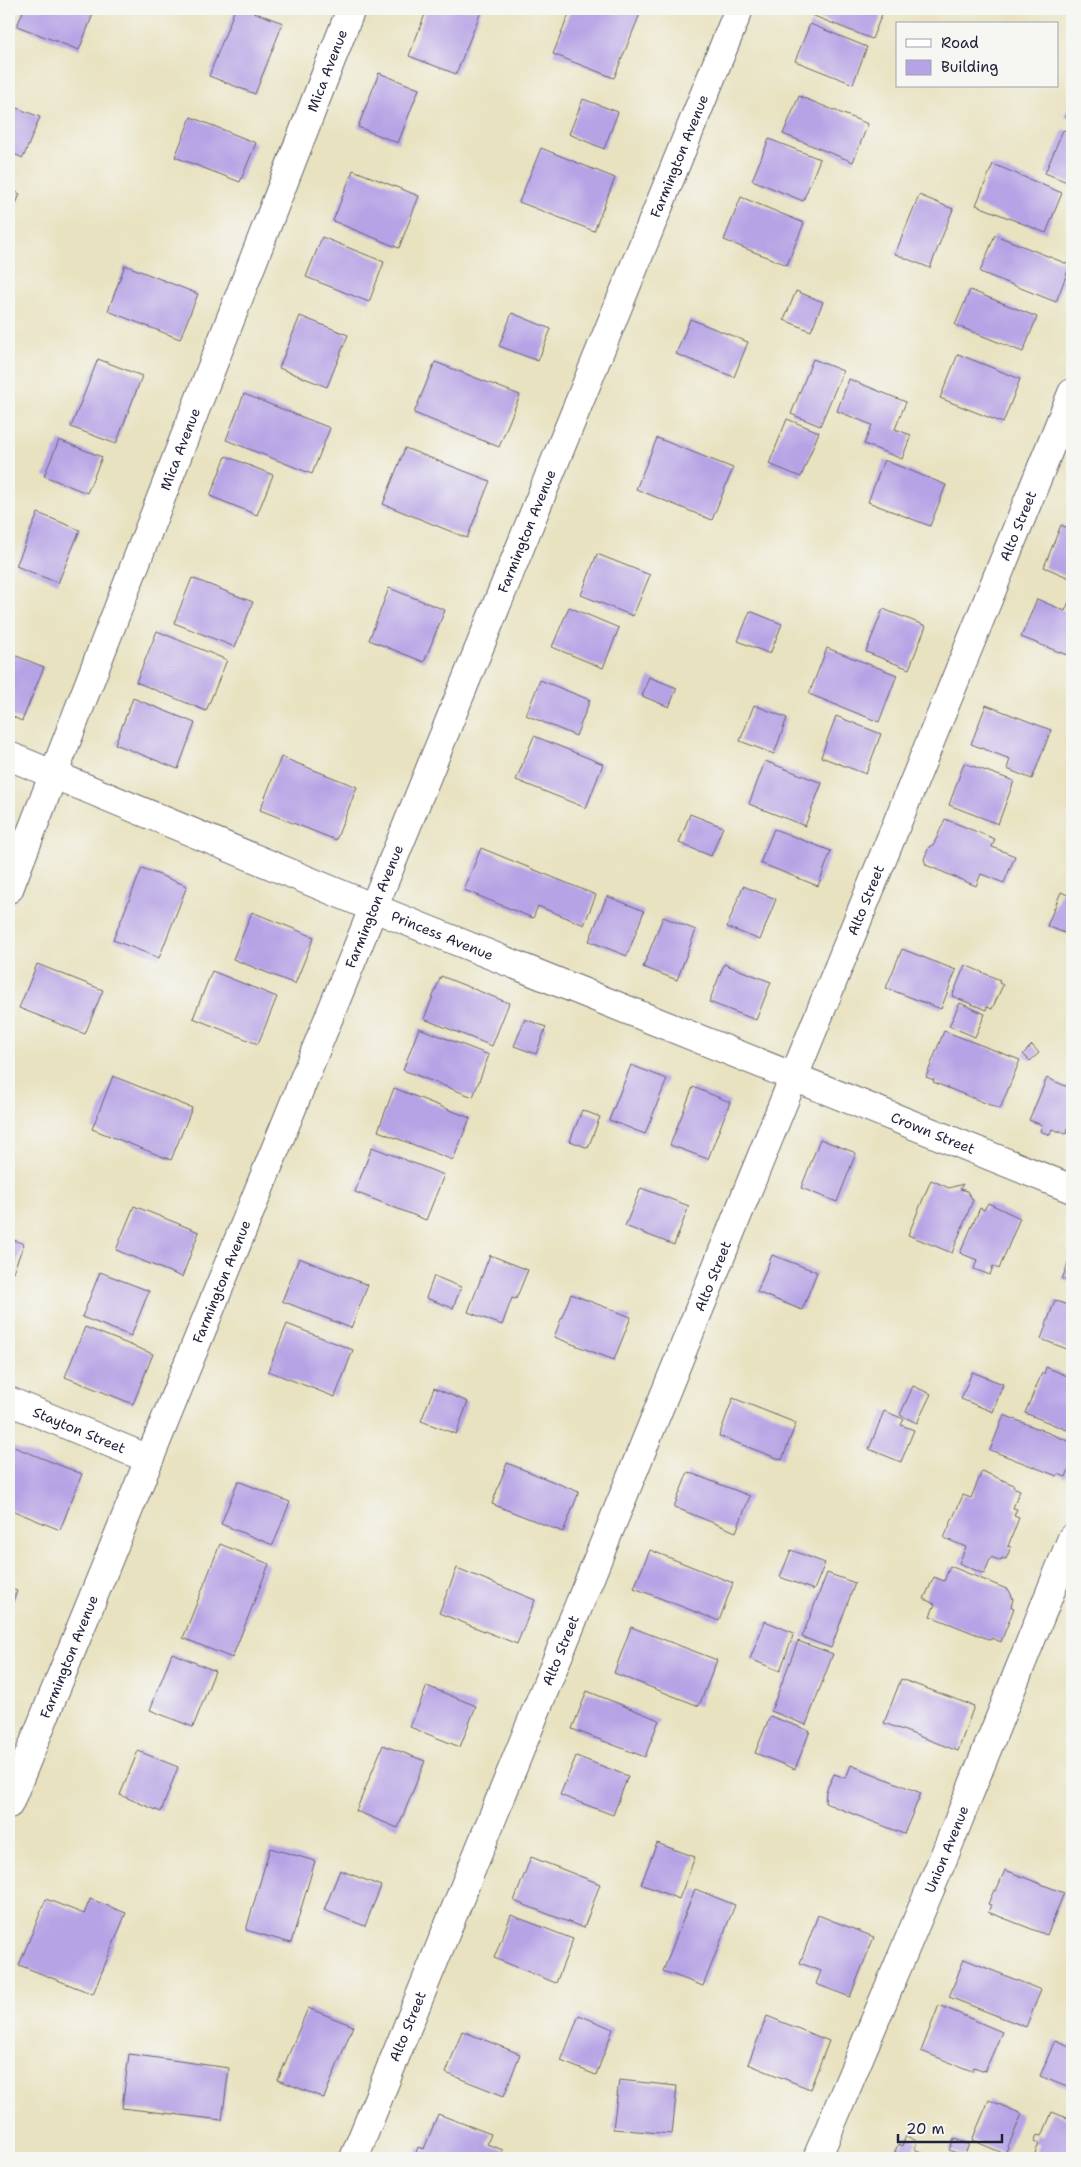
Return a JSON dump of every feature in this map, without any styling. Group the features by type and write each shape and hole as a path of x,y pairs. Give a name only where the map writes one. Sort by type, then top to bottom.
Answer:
{"street":[{"name":"Mica Avenue","path":"9,889 351,9"},
{"name":"Farmington Avenue","path":"9,1804 739,9"},
{"name":"Alto Street","path":"354,2158 1072,393"},
{"name":"Princess Avenue","path":"9,756 374,908 793,1077"},
{"name":"Crown Street","path":"793,1077 1072,1189"},
{"name":"Stayton Street","path":"9,1401 149,1459"},
{"name":"Union Avenue","path":"816,2158 944,1854 1072,1538"}],"building":[{"path":"24,9 95,9 79,50 17,26"},
{"path":"235,9 245,9 283,23 255,94 209,76"},
{"path":"427,9 482,9 456,74 409,56"},
{"path":"571,9 642,9 614,78 553,54"},
{"path":"811,9 884,9 872,39 809,14"},
{"path":"810,24 867,47 853,84 795,61"},
{"path":"379,73 419,89 398,143 358,127"},
{"path":"799,96 868,124 853,162 783,134"},
{"path":"1072,97 1072,119 1065,116"},
{"path":"583,99 618,112 604,149 569,134"},
{"path":"9,105 40,117 23,158 9,152"},
{"path":"191,117 256,143 240,182 175,157"},
{"path":"1063,130 1072,133 1072,184 1045,173"},
{"path":"769,139 820,159 803,201 752,180"},
{"path":"541,148 615,178 594,231 519,202"},
{"path":"993,164 1062,193 1046,233 976,205"},
{"path":"353,170 419,196 399,248 333,221"},
{"path":"9,189 20,194 9,222"},
{"path":"919,195 953,209 930,268 895,254"},
{"path":"741,197 804,223 787,265 724,240"},
{"path":"995,235 1070,265 1056,302 980,272"},
{"path":"322,237 384,262 369,302 306,277"},
{"path":"125,265 198,294 180,339 108,311"},
{"path":"970,290 1037,317 1023,352 955,325"},
{"path":"796,291 823,302 811,331 784,320"},
{"path":"512,313 551,329 538,361 499,346"},
{"path":"300,316 348,335 327,387 279,368"},
{"path":"690,319 748,342 734,377 676,354"},
{"path":"958,354 1020,379 1003,423 940,398"},
{"path":"98,359 142,376 116,444 71,427"},
{"path":"813,359 843,371 820,426 791,414"},
{"path":"435,362 520,395 499,447 414,413"},
{"path":"849,379 906,402 895,429 911,435 902,459 864,444 872,425 837,411"},
{"path":"244,394 330,428 312,474 226,440"},
{"path":"787,419 819,432 801,477 769,464"},
{"path":"657,438 733,468 712,520 636,489"},
{"path":"59,440 102,457 87,493 44,476"},
{"path":"405,448 490,481 467,538 383,504"},
{"path":"226,456 273,475 257,515 210,496"},
{"path":"884,460 946,485 930,526 868,502"},
{"path":"38,513 80,530 58,583 16,566"},
{"path":"1061,525 1072,530 1072,579 1044,567"},
{"path":"597,554 650,575 633,616 581,595"},
{"path":"192,578 253,602 235,647 174,623"},
{"path":"389,588 445,610 424,662 369,640"},
{"path":"1071,597 1072,657 1021,637 1037,599 1065,611"},
{"path":"569,607 619,628 603,668 552,647"},
{"path":"883,609 926,626 909,669 866,652"},
{"path":"750,611 782,624 770,654 738,641"},
{"path":"157,631 227,660 206,711 136,682"},
{"path":"827,648 897,675 879,722 809,694"},
{"path":"9,653 44,667 22,721 9,715"},
{"path":"649,677 677,688 669,707 642,696"},
{"path":"540,680 590,700 576,736 526,715"},
{"path":"133,698 195,723 178,769 115,744"},
{"path":"754,705 787,718 774,754 740,741"},
{"path":"986,705 1051,730 1032,779 1007,769 1010,759 971,744"},
{"path":"836,716 881,734 866,774 821,757"},
{"path":"534,736 603,764 586,808 516,780"},
{"path":"281,757 357,787 336,840 260,810"},
{"path":"765,761 822,783 805,826 749,804"},
{"path":"964,763 1014,781 998,824 949,805"},
{"path":"690,814 723,827 711,856 679,843"},
{"path":"945,819 995,839 992,847 1015,856 1004,883 981,874 976,886 926,865 924,859 929,847 934,844"},
{"path":"774,829 831,851 818,886 760,863"},
{"path":"481,848 596,895 584,925 538,906 533,918 464,890"},
{"path":"142,868 187,886 159,958 113,940"},
{"path":"743,886 776,899 760,940 727,927"},
{"path":"1061,892 1072,897 1072,936 1047,926"},
{"path":"607,896 644,911 627,956 589,941"},
{"path":"252,912 314,937 295,984 233,959"},
{"path":"663,917 696,930 677,980 643,967"},
{"path":"902,949 956,970 941,1009 886,988"},
{"path":"37,964 103,990 85,1034 19,1008"},
{"path":"724,964 771,982 756,1020 709,1002"},
{"path":"965,965 1000,980 999,983 1003,985 992,1009 987,1007 986,1010 952,996"},
{"path":"212,971 277,997 258,1044 193,1018"},
{"path":"441,976 509,1003 492,1046 424,1019"},
{"path":"960,1003 985,1014 975,1037 949,1026"},
{"path":"525,1019 546,1027 536,1054 514,1046"},
{"path":"419,1028 489,1055 473,1097 403,1070"},
{"path":"944,1031 1020,1060 1000,1109 933,1082 934,1080 926,1077"},
{"path":"1032,1045 1039,1053 1030,1061 1023,1054"},
{"path":"631,1065 667,1079 645,1134 609,1120"},
{"path":"113,1076 192,1108 171,1160 92,1129"},
{"path":"1047,1078 1072,1089 1072,1119 1066,1134 1052,1129 1050,1135 1040,1131 1042,1125 1029,1120"},
{"path":"693,1087 730,1102 708,1159 670,1145"},
{"path":"394,1088 470,1118 453,1160 378,1131"},
{"path":"582,1110 600,1117 588,1148 570,1141"},
{"path":"820,1139 856,1153 837,1202 801,1188"},
{"path":"372,1147 444,1175 426,1220 355,1192"},
{"path":"931,1180 949,1188 963,1184 960,1189 967,1191 973,1200 952,1253 908,1235"},
{"path":"641,1188 689,1206 674,1245 625,1226"},
{"path":"988,1203 1020,1218 999,1269 993,1266 990,1275 974,1269 977,1260 960,1253 980,1208 984,1210"},
{"path":"134,1206 199,1232 182,1277 116,1250"},
{"path":"9,1238 24,1244 9,1282"},
{"path":"1072,1254 1072,1283 1062,1279"},
{"path":"490,1255 528,1270 516,1299 512,1298 502,1325 468,1312"},
{"path":"772,1255 817,1272 802,1310 757,1292"},
{"path":"299,1258 368,1285 351,1328 282,1301"},
{"path":"100,1272 149,1291 131,1336 82,1317"},
{"path":"434,1276 461,1287 453,1308 426,1298"},
{"path":"571,1294 631,1317 614,1360 554,1337"},
{"path":"1055,1300 1072,1307 1072,1351 1041,1339"},
{"path":"287,1324 353,1350 335,1397 268,1371"},
{"path":"85,1327 153,1354 133,1404 65,1377"},
{"path":"1046,1367 1072,1378 1072,1432 1025,1413"},
{"path":"972,1372 1003,1384 993,1412 961,1399"},
{"path":"913,1386 931,1394 917,1423 900,1415"},
{"path":"434,1388 468,1402 456,1434 421,1421"},
{"path":"733,1398 796,1423 782,1460 719,1436"},
{"path":"884,1411 904,1419 901,1425 914,1430 901,1462 869,1449"},
{"path":"1004,1415 1071,1442 1072,1460 1066,1477 1058,1474 1057,1476 990,1450"},
{"path":"9,1445 82,1474 60,1530 9,1509"},
{"path":"507,1463 579,1492 563,1532 492,1504"},
{"path":"982,1471 1014,1485 1013,1487 1020,1490 1013,1508 1017,1509 1014,1516 1019,1518 1008,1546 1011,1547 1006,1559 1002,1558 1001,1561 991,1557 984,1574 959,1563 966,1547 944,1538 963,1495 971,1498"},
{"path":"688,1472 750,1496 736,1532 674,1507"},
{"path":"238,1481 290,1502 273,1545 221,1524"},
{"path":"220,1544 269,1564 232,1658 183,1638"},
{"path":"650,1550 733,1583 719,1621 634,1588"},
{"path":"791,1550 825,1563 814,1590 780,1577"},
{"path":"950,1566 1009,1590 1013,1599 1011,1607 1014,1608 1001,1642 992,1638 991,1640 930,1616 935,1604 924,1599 934,1577 944,1581"},
{"path":"457,1568 535,1600 517,1644 439,1613"},
{"path":"827,1573 855,1583 831,1648 802,1637"},
{"path":"9,1588 17,1591 9,1611"},
{"path":"765,1621 794,1633 780,1671 750,1659"},
{"path":"631,1627 717,1660 699,1706 614,1673"},
{"path":"798,1641 833,1654 806,1725 771,1711"},
{"path":"172,1653 215,1671 193,1727 150,1710"},
{"path":"901,1679 974,1706 958,1751 884,1723"},
{"path":"427,1686 476,1706 460,1747 410,1727"},
{"path":"587,1691 659,1720 645,1757 572,1729"},
{"path":"770,1716 810,1731 795,1769 755,1753"},
{"path":"383,1745 425,1761 398,1828 356,1811"},
{"path":"138,1751 178,1767 161,1812 120,1795"},
{"path":"576,1756 628,1776 613,1815 560,1795"},
{"path":"851,1765 921,1793 904,1834 825,1803 826,1791 834,1774 846,1778"},
{"path":"657,1843 695,1857 679,1899 641,1884"},
{"path":"270,1848 315,1861 291,1943 246,1930"},
{"path":"531,1857 600,1884 584,1928 514,1901"},
{"path":"340,1870 381,1886 365,1926 324,1910"},
{"path":"1005,1870 1064,1893 1047,1935 988,1912 991,1905 988,1904"},
{"path":"695,1889 735,1905 703,1986 663,1971"},
{"path":"46,1899 84,1914 90,1899 126,1913 93,1994 19,1965"},
{"path":"511,1915 573,1939 556,1983 494,1958"},
{"path":"818,1915 874,1937 850,1997 816,1984 821,1971 800,1963"},
{"path":"964,1959 1041,1990 1026,2027 949,1997"},
{"path":"939,2005 1002,2032 985,2071 974,2067 972,2071 921,2051"},
{"path":"308,2008 353,2026 324,2098 278,2080"},
{"path":"579,2015 613,2029 596,2075 561,2061"},
{"path":"767,2016 829,2041 810,2089 748,2064"},
{"path":"462,2031 520,2054 504,2096 446,2073"},
{"path":"1055,2040 1072,2047 1072,2089 1040,2076"},
{"path":"129,2054 229,2068 222,2120 122,2108"},
{"path":"619,2080 677,2086 672,2134 613,2129"},
{"path":"989,2100 1022,2114 1005,2154 972,2140"},
{"path":"1052,2112 1072,2120 1072,2158 1033,2158 1039,2144 1034,2142 1037,2135 1042,2136"},
{"path":"438,2114 491,2134 487,2144 503,2150 500,2158 414,2158 418,2147 424,2149"},
{"path":"906,2136 917,2141 914,2149 936,2158 886,2158 888,2155 893,2157 898,2144 902,2146"},
{"path":"954,2139 969,2144 964,2156 949,2150"}]}
